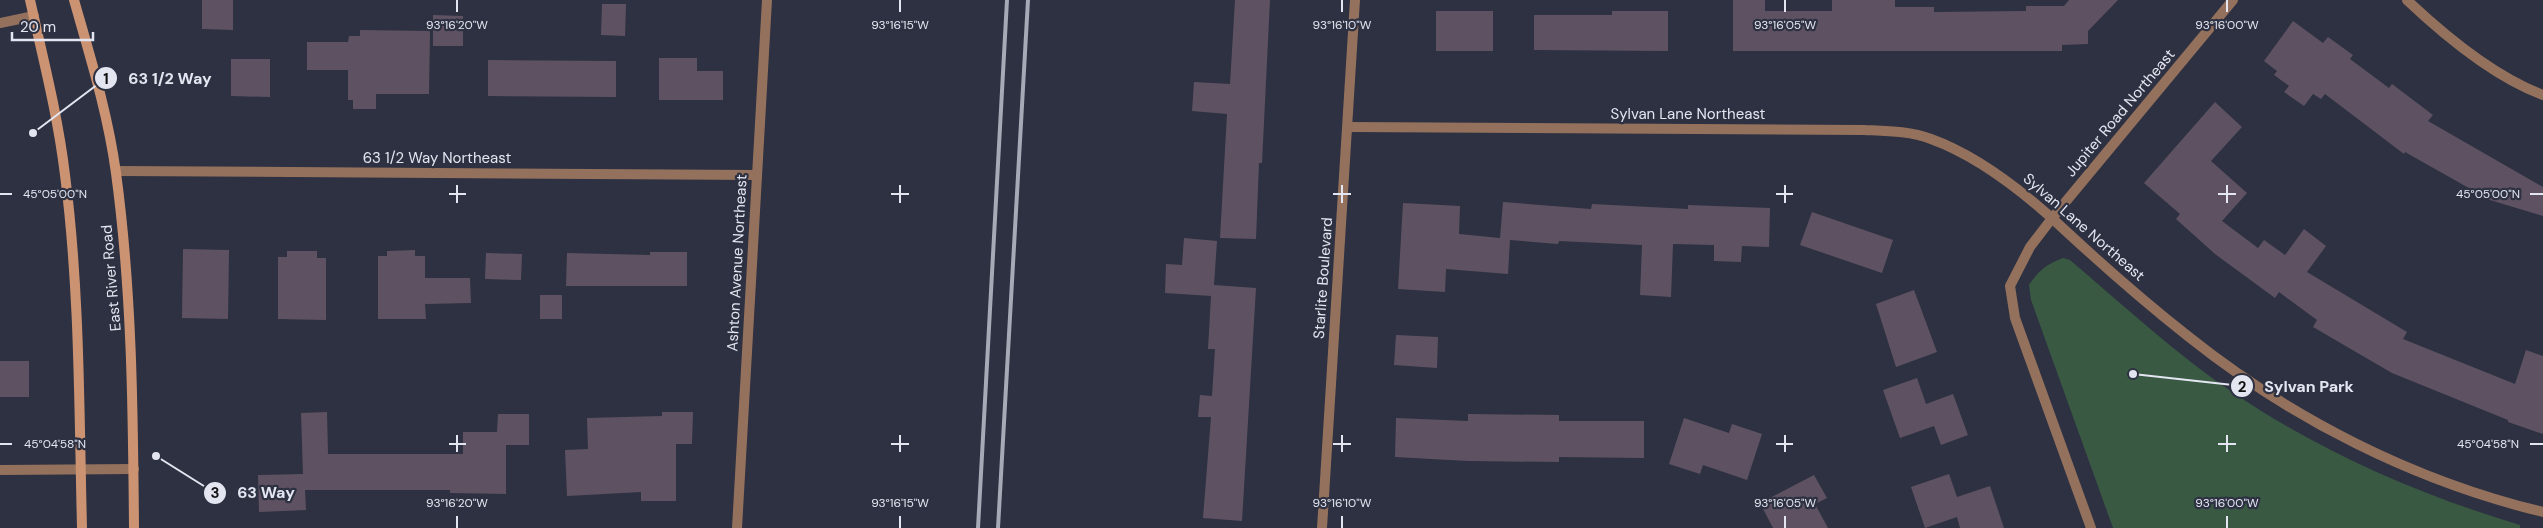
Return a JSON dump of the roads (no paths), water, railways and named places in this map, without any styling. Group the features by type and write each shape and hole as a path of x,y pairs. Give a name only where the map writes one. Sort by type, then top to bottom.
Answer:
{"main road":[{"path":"30,0 50,82 65,174 74,260 82,528"},
{"name":"East River Road","path":"74,0 92,64 116,171 127,267 132,346 134,528"}],"street":[{"name":"Ashton Avenue Northeast","path":"737,528 767,0"},
{"name":"Starlite Boulevard","path":"1322,528 1355,0"},
{"name":"Jupiter Road Northeast","path":"2090,528 2015,318 2010,286 2030,247 2053,217 2233,0"},
{"path":"2407,0 2438,29 2481,61 2543,95"},
{"path":"0,23 34,16"},
{"name":"Sylvan Lane Northeast","path":"1348,127 1900,131 1931,139 1964,155 2006,180 2053,217 2189,338 2307,419 2371,451 2445,482 2543,512"},
{"name":"63 1/2 Way Northeast","path":"116,171 757,175"},
{"path":"0,470 134,469"}],"railway":[{"path":"978,528 1007,0"},
{"path":"998,528 1028,0"}],"place":[{"name":"63 1/2 Way","path":"33,133"},
{"name":"Sylvan Park","path":"2133,374"},
{"name":"63 Way","path":"156,456"}]}
